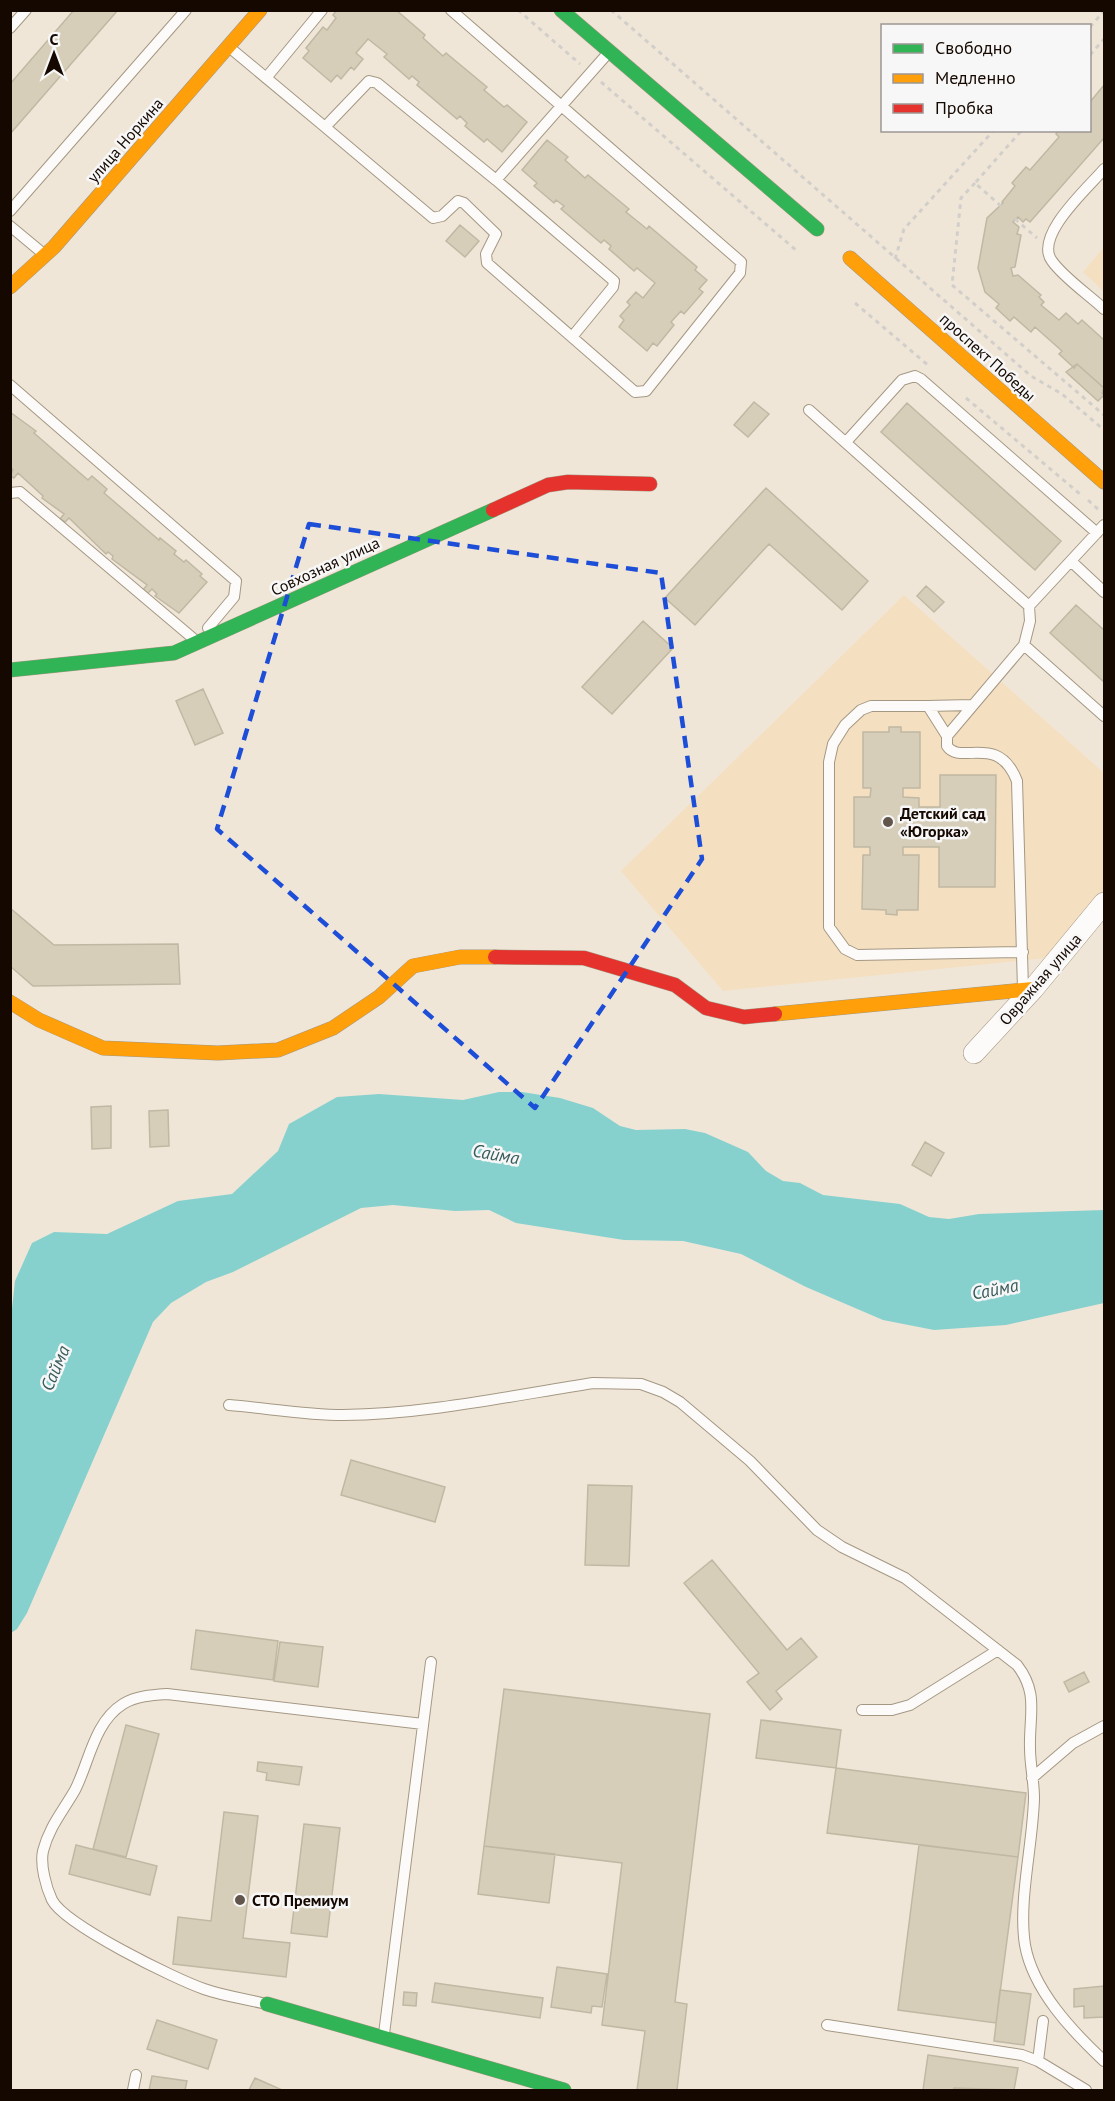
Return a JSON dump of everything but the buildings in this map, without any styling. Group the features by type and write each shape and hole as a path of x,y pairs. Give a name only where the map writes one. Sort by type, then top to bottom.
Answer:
{"street":[{"name":"улица Норкина","path":"10,287 46,255 260,10"},
{"path":"561,10 817,229"},
{"name":"проспект Победы","path":"850,258 1104,482"},
{"name":"Совхозная улица","path":"10,669 174,653 548,485 568,482 650,484"},
{"name":"Овражная улица","path":"974,1053 1104,903"},
{"path":"10,1002 39,1020 103,1048 218,1053 278,1050 333,1028 379,997 413,966 460,957 584,958 675,985 706,1008 744,1017 1028,990"},
{"path":"267,2004 384,2036 564,2091"}],"lane":[{"path":"10,28 26,10"},
{"path":"10,211 186,10"},
{"path":"266,78 322,10"},
{"path":"229,46 433,218 442,216 458,201 472,210 496,234 486,254 487,262 635,392 646,391 742,267 741,262 451,10"},
{"path":"496,180 609,52"},
{"path":"325,127 369,81 377,83 496,180 614,281 613,287 572,338"},
{"path":"1104,169 1053,228 1047,247 1051,261 1104,309"},
{"path":"10,226 46,255"},
{"path":"846,442 902,380 915,376 1101,529 1029,606"},
{"path":"10,386 14,386 236,581 234,597 197,641 20,492 10,493"},
{"path":"809,410 1029,606 1030,621 1024,645 947,736"},
{"path":"1072,561 1104,592"},
{"path":"1024,645 1104,716"},
{"path":"971,705 871,706 861,710 845,725 833,744 830,762 829,927 845,949 857,955 1023,952"},
{"path":"928,706 947,736 950,750 990,752 1003,758 1012,769 1017,781 1023,952 1028,990"},
{"path":"229,1405 340,1415 373,1414 410,1411 592,1383 641,1384 663,1392 680,1402 750,1461 817,1530 842,1546 905,1578 1017,1665 1031,1688 1030,1750 1034,1797 1024,1917 1025,1946 1039,1981 1055,2007 1084,2042 1104,2061"},
{"path":"862,1710 892,1710 910,1706 998,1650"},
{"path":"384,2036 430,1662"},
{"path":"267,2004 207,1990 176,1978 77,1923 53,1901 45,1875 43,1853 51,1827 75,1790 102,1725 122,1704 143,1696 167,1694 423,1724"},
{"path":"1032,1778 1073,1743 1104,1726"},
{"path":"1038,2061 1043,2021"},
{"path":"827,2025 1022,2055 1038,2061 1086,2091"},
{"path":"133,2091 136,2074"}],"path":[{"path":"518,10 797,251"},
{"path":"611,10 1031,376 1062,394 1104,430"},
{"path":"1091,25 1104,10"},
{"path":"1091,53 1104,39"},
{"path":"894,259 904,229 992,132"},
{"path":"1020,132 961,198 952,285 1104,415"},
{"path":"975,183 1001,206"},
{"path":"1015,219 1047,247"},
{"path":"855,303 935,371"},
{"path":"962,394 1104,515"}],"highlighted area":[{"path":"309,524 661,573 702,859 535,1108 217,829"}],"shaded area":[{"path":"1104,247 1104,292 1083,272"},
{"name":"Детский сад «Югорка»","path":"904,595 1104,773 1104,890 1047,958 723,991 621,871"}],"water":[{"name":"Сайма","path":"499,1092 522,1092 560,1098 593,1108 620,1126 636,1130 685,1129 705,1133 748,1152 766,1171 783,1181 800,1183 823,1195 900,1204 929,1217 949,1219 979,1214 1104,1210 1104,1303 1006,1325 934,1330 883,1320 806,1287 741,1254 683,1241 624,1240 516,1223 489,1210 455,1211 393,1205 361,1208 233,1272 206,1282 171,1303 153,1322 27,1613 17,1629 11,1633 11,1318 15,1281 32,1243 54,1232 107,1234 178,1201 232,1194 278,1151 289,1124 337,1097 379,1094 463,1100"}],"traffic: fast":[{"path":"561,10 817,229"},
{"path":"10,670 174,653 493,510"},
{"path":"267,2004 564,2090"}],"traffic: slow":[{"path":"10,287 54,247 260,10"},
{"path":"850,258 1104,482"},
{"path":"10,1002 39,1020 103,1048 218,1053 278,1050 333,1028 379,997 413,966 460,957 495,957"},
{"path":"775,1014 1033,989"}],"traffic: jam":[{"path":"493,510 548,485 568,482 650,484"},
{"path":"495,957 584,958 675,985 706,1008 744,1017 775,1014"}],"place":[{"name":"Детский сад «Югорка»","path":"888,822"},
{"name":"СТО Премиум","path":"240,1900"}]}
